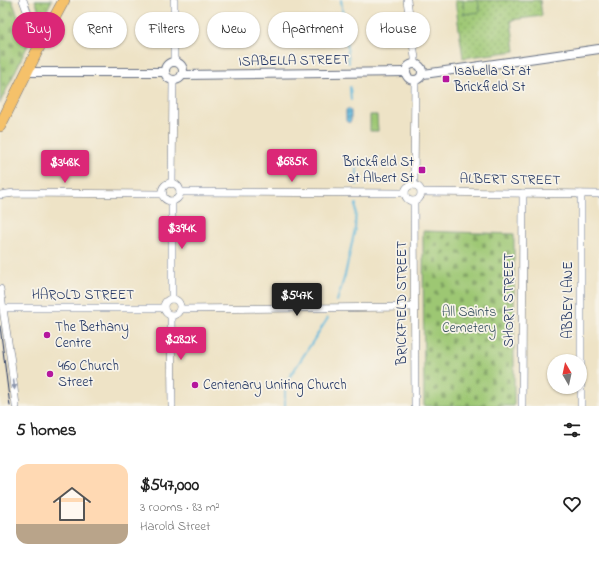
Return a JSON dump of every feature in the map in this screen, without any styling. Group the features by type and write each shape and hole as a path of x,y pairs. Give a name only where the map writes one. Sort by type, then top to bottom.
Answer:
{"main road":[{"path":"58,12 64,0"},
{"path":"0,126 39,48"}],"street":[{"path":"24,0 28,12"},
{"path":"174,0 174,58 182,67 183,71 179,79 173,81 169,80 164,72 166,66 172,62 176,62"},
{"path":"407,0 415,64"},
{"path":"423,74 422,68 415,64 410,65 406,72 409,79 414,80 420,78 423,74 599,49"},
{"path":"27,72 164,72"},
{"name":"ISABELLA STREET","path":"182,75 406,72"},
{"path":"414,80 414,185"},
{"path":"172,184 173,81"},
{"path":"174,184 178,187 180,192 178,197 172,201 166,200 162,191 165,186 174,184"},
{"path":"414,185 420,188 421,192 419,199 414,201 407,198 405,193 409,186 414,185"},
{"path":"180,192 405,193"},
{"name":"ALBERT STREET","path":"421,192 599,194"},
{"path":"0,195 14,193 163,194"},
{"name":"SHORT STREET","path":"522,406 523,193"},
{"name":"ABBEY LANE","path":"580,406 581,194"},
{"path":"172,201 172,299"},
{"name":"BRICKFIELD STREET","path":"414,201 415,406"},
{"path":"0,289 16,406"},
{"path":"172,299 180,304 178,313 172,315 166,313 164,308 165,302 168,300 172,299"},
{"path":"180,308 414,307"},
{"name":"HAROLD STREET","path":"3,308 164,308"},
{"path":"172,315 172,406"}],"green space":[{"path":"0,0 12,0 16,12 12,12 12,48 27,48 0,103"},
{"path":"35,0 52,0 46,12 39,12"},
{"path":"455,0 540,0 542,16 511,20 515,51 463,58"},
{"path":"463,0 478,0 480,12 464,14"},
{"path":"370,115 377,115 378,131 370,131"},
{"name":"All Saints Cemetery","path":"423,231 514,234 514,406 424,406"}],"water":[{"path":"347,109 351,111 351,121 349,123 346,121"}],"waterway":[{"path":"341,0 349,63"},
{"path":"350,87 351,100"},
{"path":"357,165 357,185"},
{"path":"337,301 345,275 355,229 356,204"},
{"path":"285,406 285,391 289,378 328,318"}],"tram line":[{"path":"0,326 10,406"}],"place":[{"name":"Isabella St at Brickfield St","path":"446,79"},
{"name":"Brickfield St at Albert St","path":"422,170"},
{"name":"The Bethany Centre","path":"47,335"},
{"name":"460 Church Street","path":"50,374"},
{"name":"Centenary Uniting Church","path":"195,385"}]}
